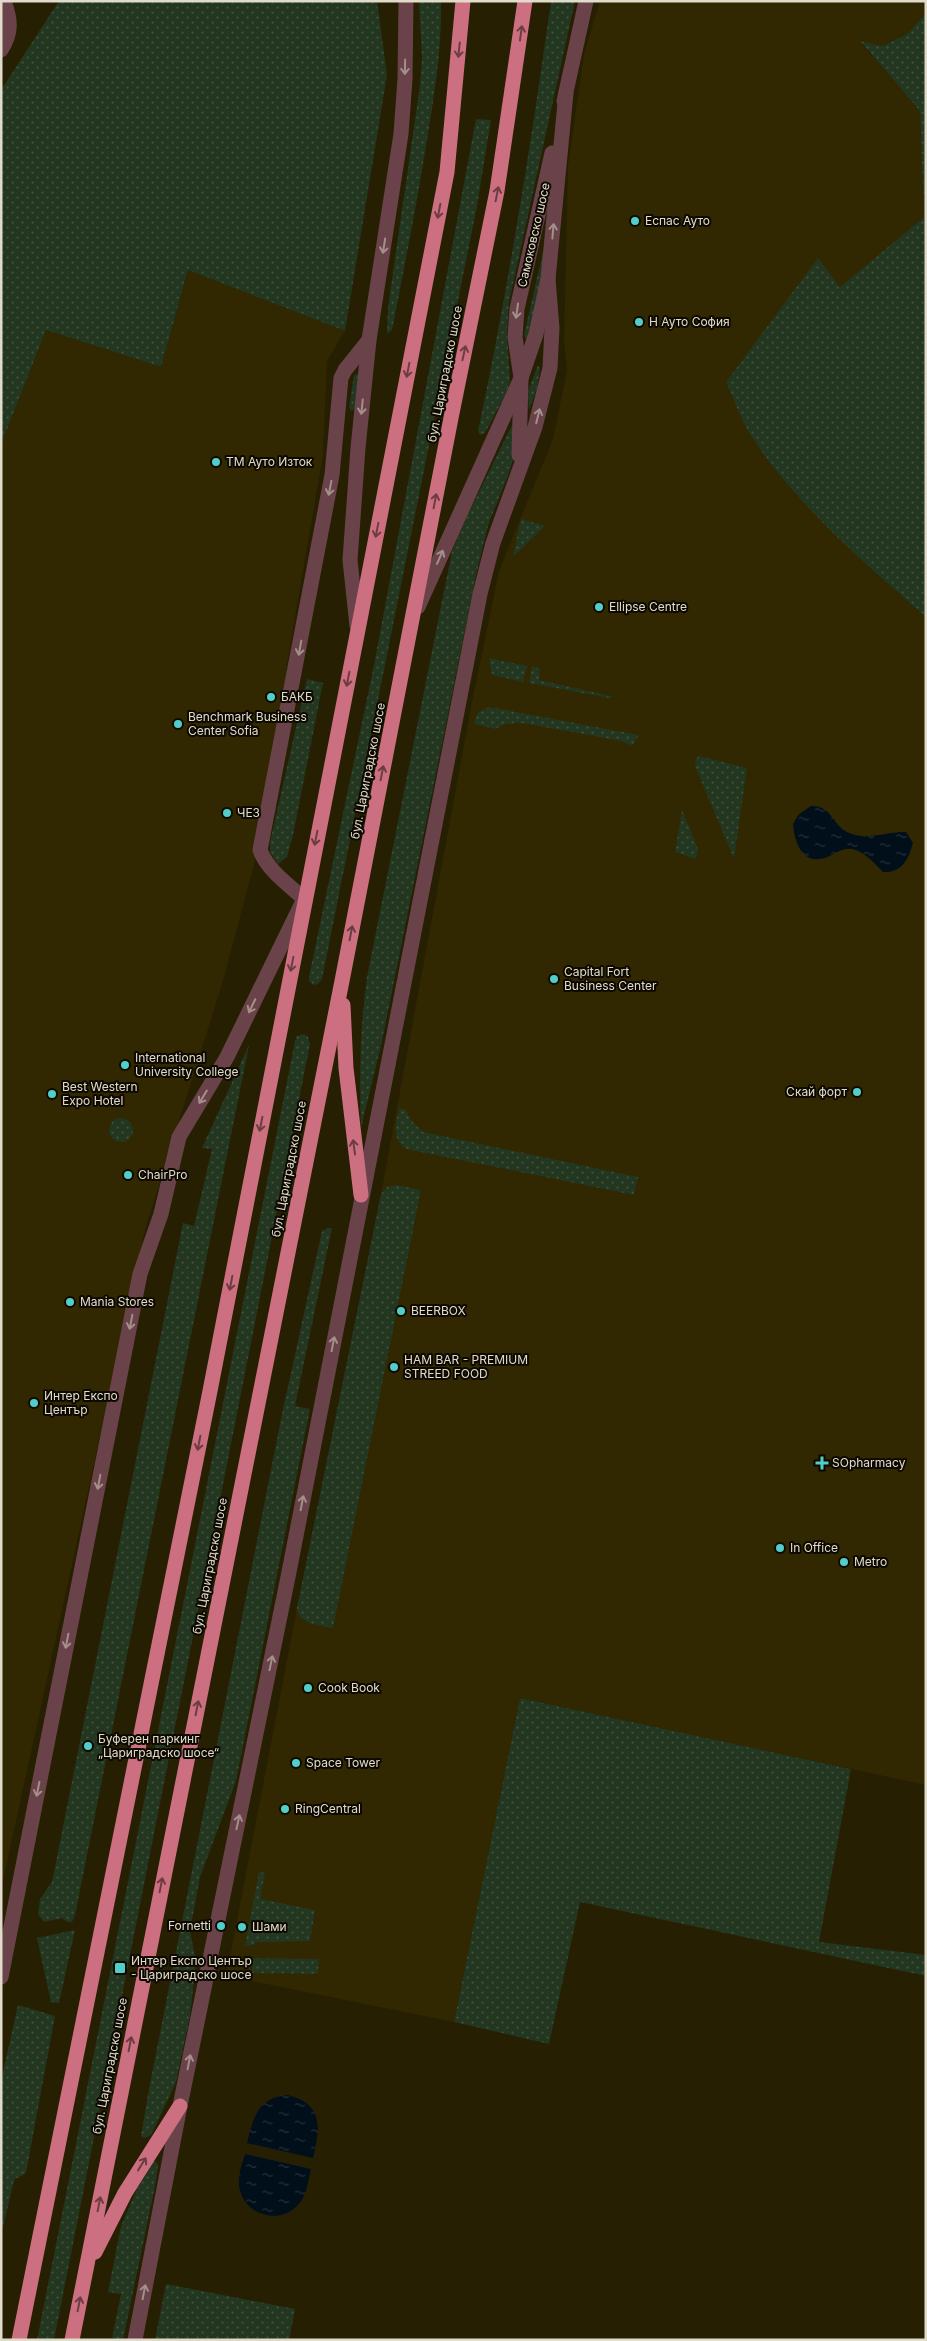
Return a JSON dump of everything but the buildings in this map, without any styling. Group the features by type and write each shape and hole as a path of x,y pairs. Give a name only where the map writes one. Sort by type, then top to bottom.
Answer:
{"highway":[{"path":"19,2340 208,1400 447,172 463,1"},
{"name":"бул. Цариградско шосе","path":"72,2340 342,981 450,418 498,191 525,1"},
{"path":"342,981 346,1068 361,1195"},
{"path":"86,2269 125,2193 180,2106"}],"street":[{"path":"1,50 9,37 10,18 4,1"},
{"path":"357,631 350,560 369,340 401,134 405,79 406,1"},
{"name":"Самоковско шосе","path":"521,378 514,337 517,309 586,1"},
{"name":"Самоковско шосе","path":"413,618 521,378 536,334 548,279 566,93"},
{"path":"135,2340 180,2106 288,1577 361,1195 480,594 493,543 535,427 550,368 552,328 548,279"},
{"path":"1,1977 140,1274 161,1214 179,1137 227,1057 304,899 271,870 260,850 332,476 341,378 345,370 369,340"},
{"path":"516,479 521,432 521,378"}],"shaded area":[{"path":"600,1 926,1 926,13 907,34 881,46 860,42 920,111 924,217 840,287 818,259 795,494 889,585 926,617 926,1785 520,1698 454,2022 227,1976 227,1972 297,1608 381,1194 472,702 499,571 553,439 567,370 564,342 568,166 584,54"},
{"path":"188,270 345,331 327,361 323,455 286,670 292,678 257,853 223,981 145,1230 1,1890 1,445 46,330 161,367"}],"green space":[{"path":"59,1 377,1 387,75 345,331 188,270 161,367 46,330 1,445 1,90"},
{"path":"419,1 441,1 439,55 432,110 410,238 392,330 387,334 388,307 420,85 422,59"},
{"path":"551,1 575,1 509,302 507,332 510,382 506,394 485,433 480,435 478,431 518,217"},
{"path":"926,13 926,617 855,554 808,508 787,484 750,434 726,382 818,258 840,287 924,217 920,111 860,41 882,46 907,34"},
{"path":"476,119 491,120 477,206 322,979 318,984 314,985 309,981 309,977 374,665"},
{"path":"543,252 546,257 526,339 524,335"},
{"path":"538,365 540,368 537,389 529,410 528,391"},
{"path":"358,374 355,410 351,411 349,407 354,375"},
{"path":"514,421 516,444 513,458 510,471 490,520 476,575 382,1041 361,1128 361,1052 367,977 452,551"},
{"path":"521,519 545,526 513,557"},
{"path":"489,658 527,666 523,682 492,675"},
{"path":"532,666 540,669 539,680 615,697 609,698 529,683"},
{"path":"307,679 323,683 293,835 287,857 278,864 270,852 270,842"},
{"path":"490,707 639,735 632,746 622,741 522,723 505,724 495,729 474,724 478,712"},
{"path":"699,756 747,768 734,859 695,766 696,759"},
{"path":"682,810 698,849 696,859 675,852"},
{"path":"304,1034 308,1037 310,1044 54,2340 37,2340 295,1041 297,1036"},
{"path":"249,1045 75,1915 72,1922 67,1922 62,1918 44,1922 38,1914 40,1899 52,1882 183,1223 194,1226 212,1149 202,1148"},
{"path":"399,1108 406,1110 410,1119 423,1132 638,1177 634,1195 406,1149 401,1145 396,1136"},
{"path":"121,1118 129,1122 133,1130 129,1138 121,1142 113,1138 109,1130 113,1122"},
{"path":"397,1185 421,1190 333,1628 305,1621 298,1614 297,1608 381,1194 387,1187"},
{"path":"332,1228 295,1406 310,1409 236,1781 200,1877 190,1931 196,1962 190,2016 176,2082 151,2135 144,2138 141,2136 149,2089 282,1414 322,1231"},
{"path":"520,1698 851,1769 819,1942 926,1955 926,1976 580,1902 549,2044 454,2022"},
{"path":"259,1872 265,1873 260,1899 315,1910 310,1941 256,1942 254,1945 245,1946"},
{"path":"75,1930 59,2003 51,2002 37,1938"},
{"path":"252,1958 319,1959 318,1974 252,1973"},
{"path":"18,2005 55,2016 26,2173 14,2180 3,2227 1,2226 1,2081"},
{"path":"155,2161 158,2165 155,2186 123,2340 112,2338 121,2294 108,2292 121,2226 137,2189"},
{"path":"166,2284 295,2309 289,2340 155,2340"}],"water":[{"path":"811,806 823,809 842,829 854,835 869,836 906,832 913,843 909,855 900,868 890,872 883,872 865,855 852,849 843,850 820,859 807,857 799,848 793,824 799,814"},
{"path":"288,2095 300,2099 314,2111 318,2128 313,2158 247,2143 255,2117 263,2104 278,2097"},
{"path":"245,2154 311,2169 305,2193 298,2205 290,2212 271,2216 262,2214 246,2203 241,2195 239,2185 240,2169"}],"place":[{"name":"Еспас Ауто","path":"635,221"},
{"name":"Н Ауто София","path":"639,322"},
{"name":"ТМ Ауто Изток","path":"216,462"},
{"name":"Ellipse Centre","path":"599,607"},
{"name":"БАКБ","path":"271,697"},
{"name":"Benchmark Business Center Sofia","path":"178,724"},
{"name":"ЧЕЗ","path":"227,813"},
{"name":"Capital Fort Business Center","path":"554,979"},
{"name":"International University College","path":"125,1065"},
{"name":"Скай форт","path":"857,1092"},
{"name":"Best Western Expo Hotel","path":"52,1094"},
{"name":"ChairPro","path":"128,1175"},
{"name":"Mania Stores","path":"70,1302"},
{"name":"BEERBOX","path":"401,1311"},
{"name":"HAM BAR - PREMIUM STREED FOOD","path":"394,1367"},
{"name":"Интер Експо Център","path":"34,1403"},
{"name":"SOpharmacy","path":"822,1463"},
{"name":"In Office","path":"780,1548"},
{"name":"Metro","path":"844,1562"},
{"name":"Cook Book","path":"308,1688"},
{"name":"Буферен паркинг „Цариградско шосе“","path":"88,1746"},
{"name":"Space Tower","path":"296,1763"},
{"name":"RingCentral","path":"285,1809"},
{"name":"Fornetti","path":"221,1926"},
{"name":"Шами","path":"242,1927"},
{"name":"Интер Експо Център - Цариградско шосе","path":"120,1968"}]}
